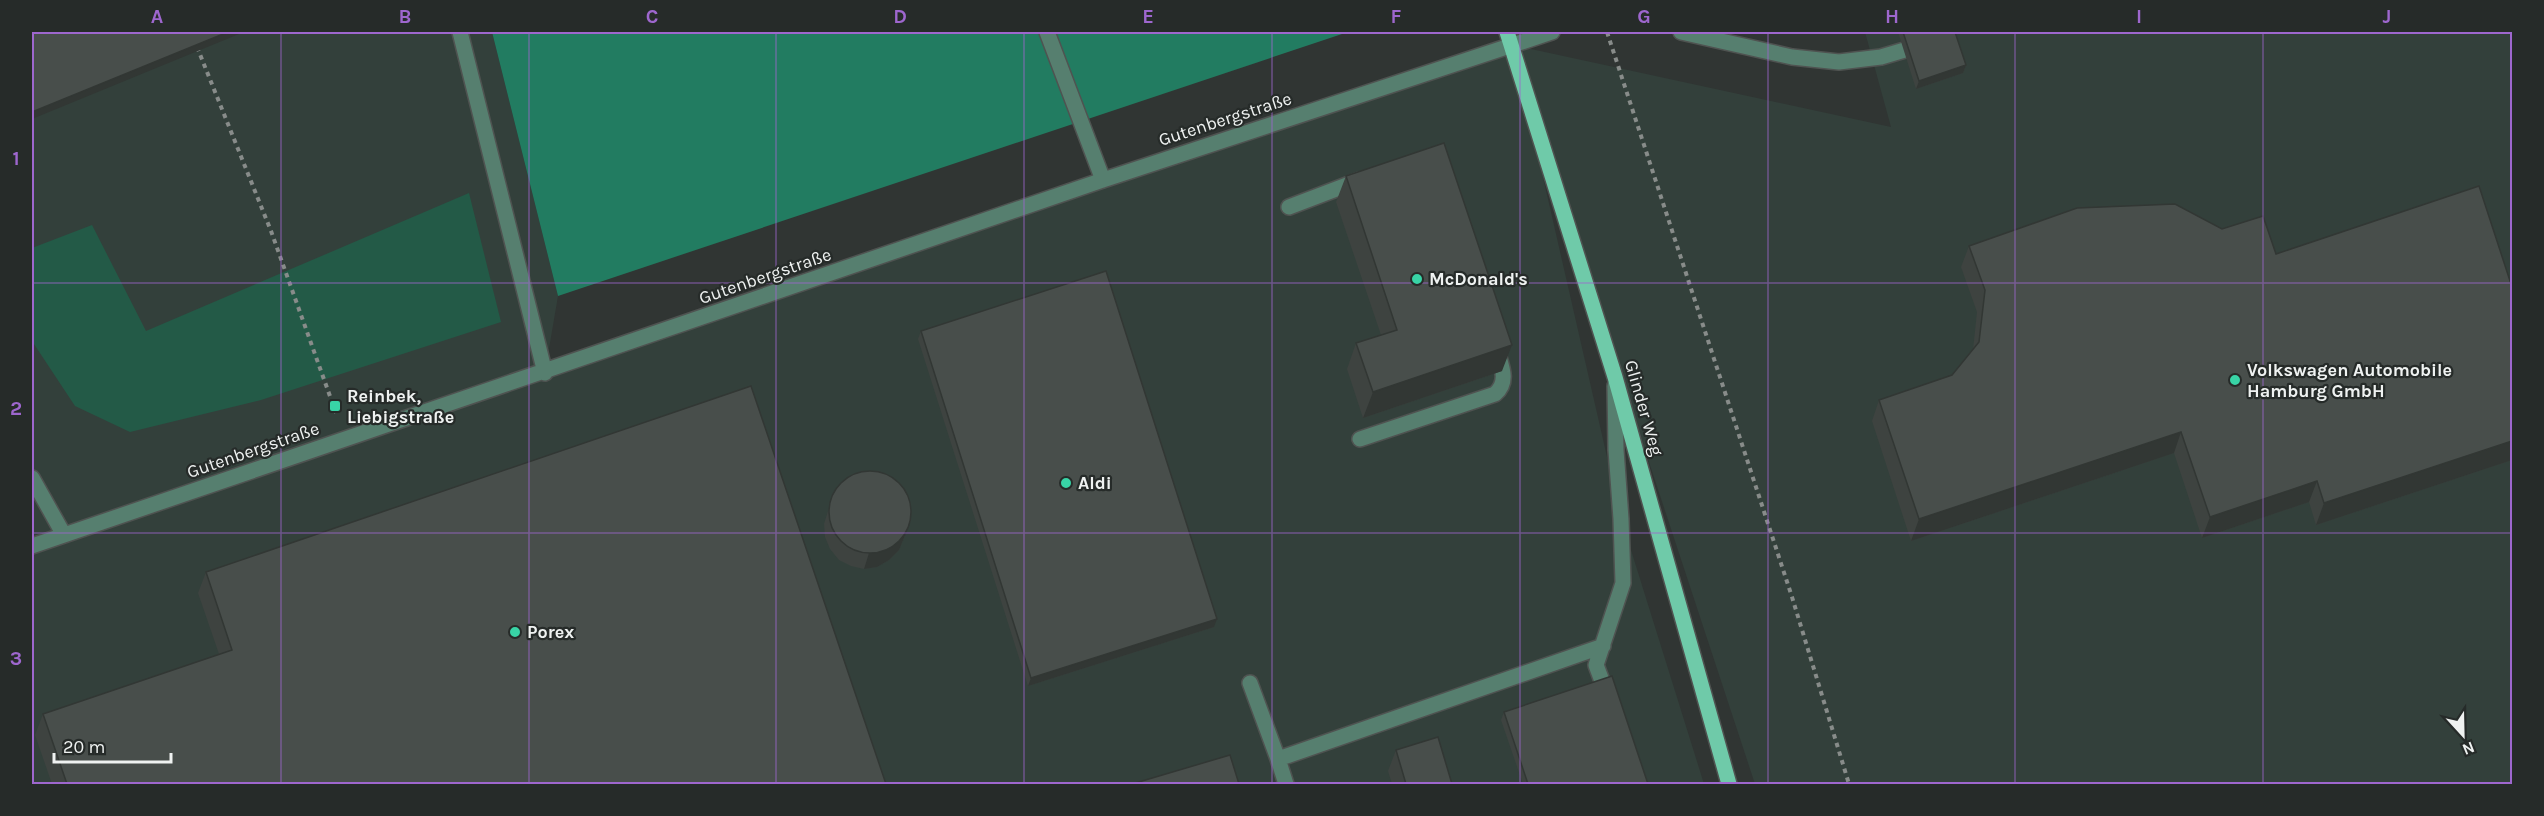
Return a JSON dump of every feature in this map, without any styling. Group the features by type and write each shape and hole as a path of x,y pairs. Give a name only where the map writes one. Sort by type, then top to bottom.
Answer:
{"main road":[{"name":"Glinder Weg","path":"1509,38 1615,377 1729,784"}],"street":[{"path":"460,32 545,373"},
{"path":"1047,32 1103,180"},
{"path":"1509,38 1552,32"},
{"path":"1681,32 1792,57 1839,62 1881,57 1908,49"},
{"name":"Gutenbergstraße","path":"32,546 545,373 1509,38"},
{"path":"1289,207 1378,174"},
{"path":"1360,438 1495,394 1500,390 1505,376 1491,331"},
{"path":"1612,708 1596,665 1623,583 1616,450 1615,377"},
{"path":"32,478 64,535"},
{"path":"1278,759 1603,646"},
{"path":"1250,683 1286,784"}],"path":[{"path":"1607,32 1788,586 1849,784"},
{"path":"194,40 271,231 345,439"}],"shaded area":[{"path":"32,32 492,32 558,296 545,372 1512,45 1891,127 1865,32 2512,32 2512,784 1755,784 1515,55 1621,518 1704,784 32,784"}],"green space":[{"path":"492,32 1348,32 558,296"},
{"path":"469,193 501,322 261,400 130,432 75,406 32,341 32,248 92,225 146,331"}],"building":[{"path":"32,32 228,32 32,112"},
{"path":"1903,32 1955,32 1966,65 1919,81"},
{"name":"McDonald's","path":"1444,143 1512,345 1373,392 1356,343 1397,330 1346,176"},
{"name":"Volkswagen Automobile Hamburg GmbH","path":"2479,186 2512,287 2512,441 2324,503 2317,481 2210,517 2181,432 1919,519 1879,400 1952,375 1979,342 1985,290 1969,246 2077,208 2175,204 2222,229 2263,216 2276,254"},
{"name":"Aldi","path":"1106,271 1217,619 1031,678 921,331"},
{"name":"Porex","path":"751,386 886,784 67,784 43,714 232,650 206,572"},
{"path":"870,471 886,474 899,483 908,496 911,512 908,528 899,541 886,550 870,553 854,550 841,541 832,528 829,512 832,496 841,483 854,474"},
{"path":"1612,676 1648,784 1528,784 1504,712"},
{"path":"1438,737 1452,784 1406,784 1396,750"},
{"path":"1230,755 1239,784 1132,784"}],"place":[{"name":"McDonald's","path":"1417,279"},
{"name":"Volkswagen Automobile Hamburg GmbH","path":"2235,380"},
{"name":"Reinbek, Liebigstraße","path":"335,406"},
{"name":"Aldi","path":"1066,483"},
{"name":"Porex","path":"515,632"}]}
